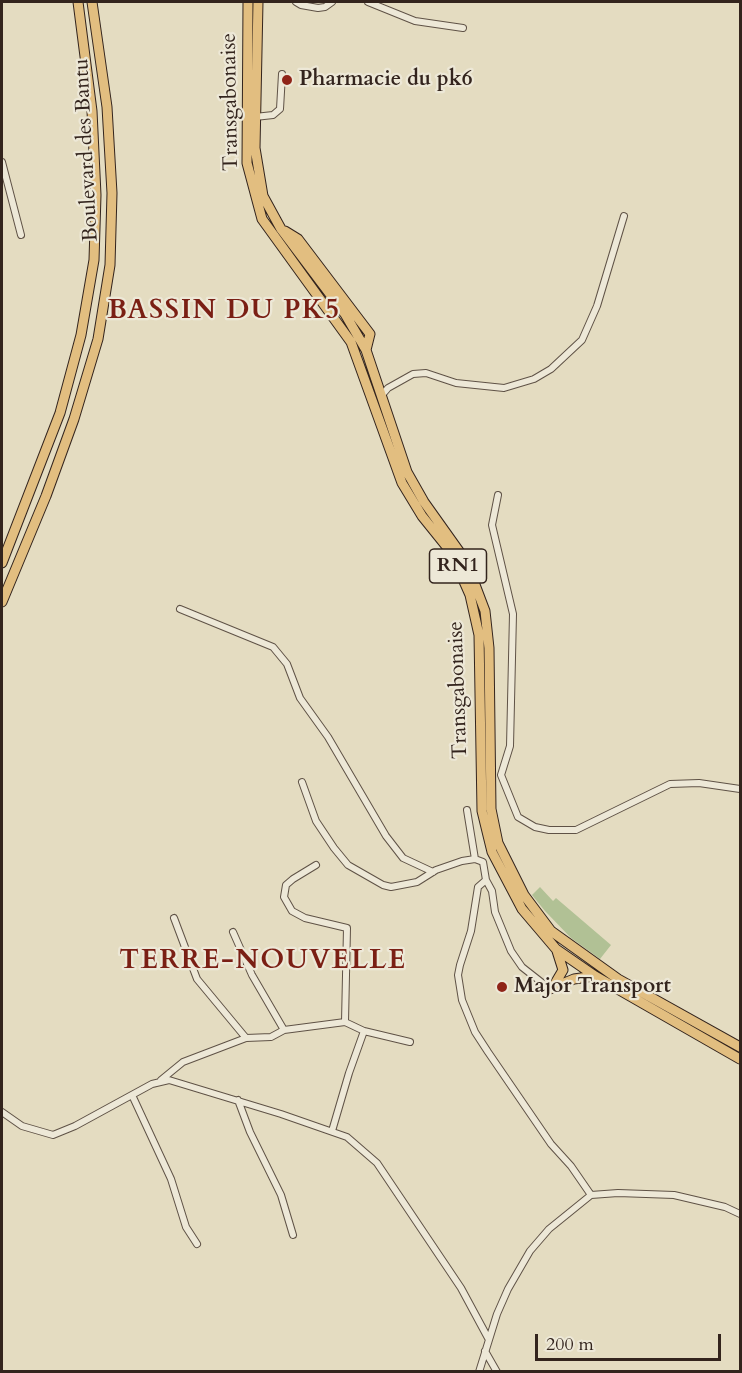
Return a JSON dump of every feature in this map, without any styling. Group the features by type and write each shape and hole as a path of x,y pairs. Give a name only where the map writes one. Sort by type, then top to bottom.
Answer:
{"highway":[{"name":"Boulevard des Bantu","path":"2,563 60,413 81,335 94,260 96,195 92,111 78,2"},
{"name":"Boulevard des Bantu","path":"2,602 46,496 74,419 98,339 111,265 112,193 107,107 94,2"},
{"name":"Transgabonaise","path":"248,2 246,144 254,196 262,219 273,238 324,301 351,342 402,483 422,516 451,552 465,581 478,635 480,786 485,826 492,852 522,909 556,949 595,976 741,1059"},
{"name":"Transgabonaise","path":"258,2 255,117 257,174 262,196 281,229 345,314 366,350 399,454 412,482 466,561 485,611 489,648 489,774 491,809 498,843 524,895 551,932 618,979 741,1047"},
{"path":"550,989 560,978 563,970 556,949"},
{"path":"550,989 580,977 595,976"}],"street":[{"path":"296,2 301,5 325,8 332,2"},
{"path":"368,2 415,21 463,27"},
{"path":"255,117 273,115 280,109 282,74"},
{"path":"2,162 21,235"},
{"path":"382,395 388,388 413,374 426,373 456,383 504,388 534,379 551,369 582,340 597,306 624,216"},
{"path":"498,495 492,525 513,614 510,746 501,776 513,810 520,820 535,827 563,832 589,825 670,784 699,783 741,789"},
{"path":"180,609 261,640 278,652 287,664 300,698 328,737 386,836 404,858 433,872"},
{"path":"489,774 501,776"},
{"path":"302,782 316,821 348,865 366,876 391,887 417,882 452,863 475,859 483,862 486,880 492,891 495,912 511,951 522,967 550,989"},
{"path":"467,810 475,859"},
{"path":"316,865 286,885 284,897 292,911 305,918 347,928 345,1022"},
{"path":"486,880 478,887 471,931 460,965 458,975 462,1000 475,1032 488,1052 551,1144 571,1166 591,1195"},
{"path":"174,918 197,979 246,1038"},
{"path":"233,932 252,975 284,1030"},
{"path":"2,1112 22,1126 53,1135 75,1126 161,1080 183,1062 246,1038 271,1037 284,1030 345,1022 364,1031 410,1042"},
{"path":"332,1131 364,1031"},
{"path":"161,1080 178,1081 332,1131 358,1145 377,1163 461,1288 488,1338"},
{"path":"132,1095 171,1179 186,1227 197,1244"},
{"path":"238,1100 250,1132 281,1195 293,1234"},
{"path":"479,1371 488,1338 508,1288 530,1251 549,1230 591,1195 618,1192 674,1195 725,1207 741,1214"},
{"path":"485,1351 497,1371"}],"green space":[{"path":"540,887 553,901 556,898 611,945 600,959 571,938 545,911 532,895"}],"place":[{"name":"Pharmacie du pk6","path":"287,80"},
{"name":"Major Transport","path":"502,987"}],"district":[{"name":"BASSIN DU PK5","path":"224,312"},
{"name":"TERRE-NOUVELLE","path":"263,962"}]}
